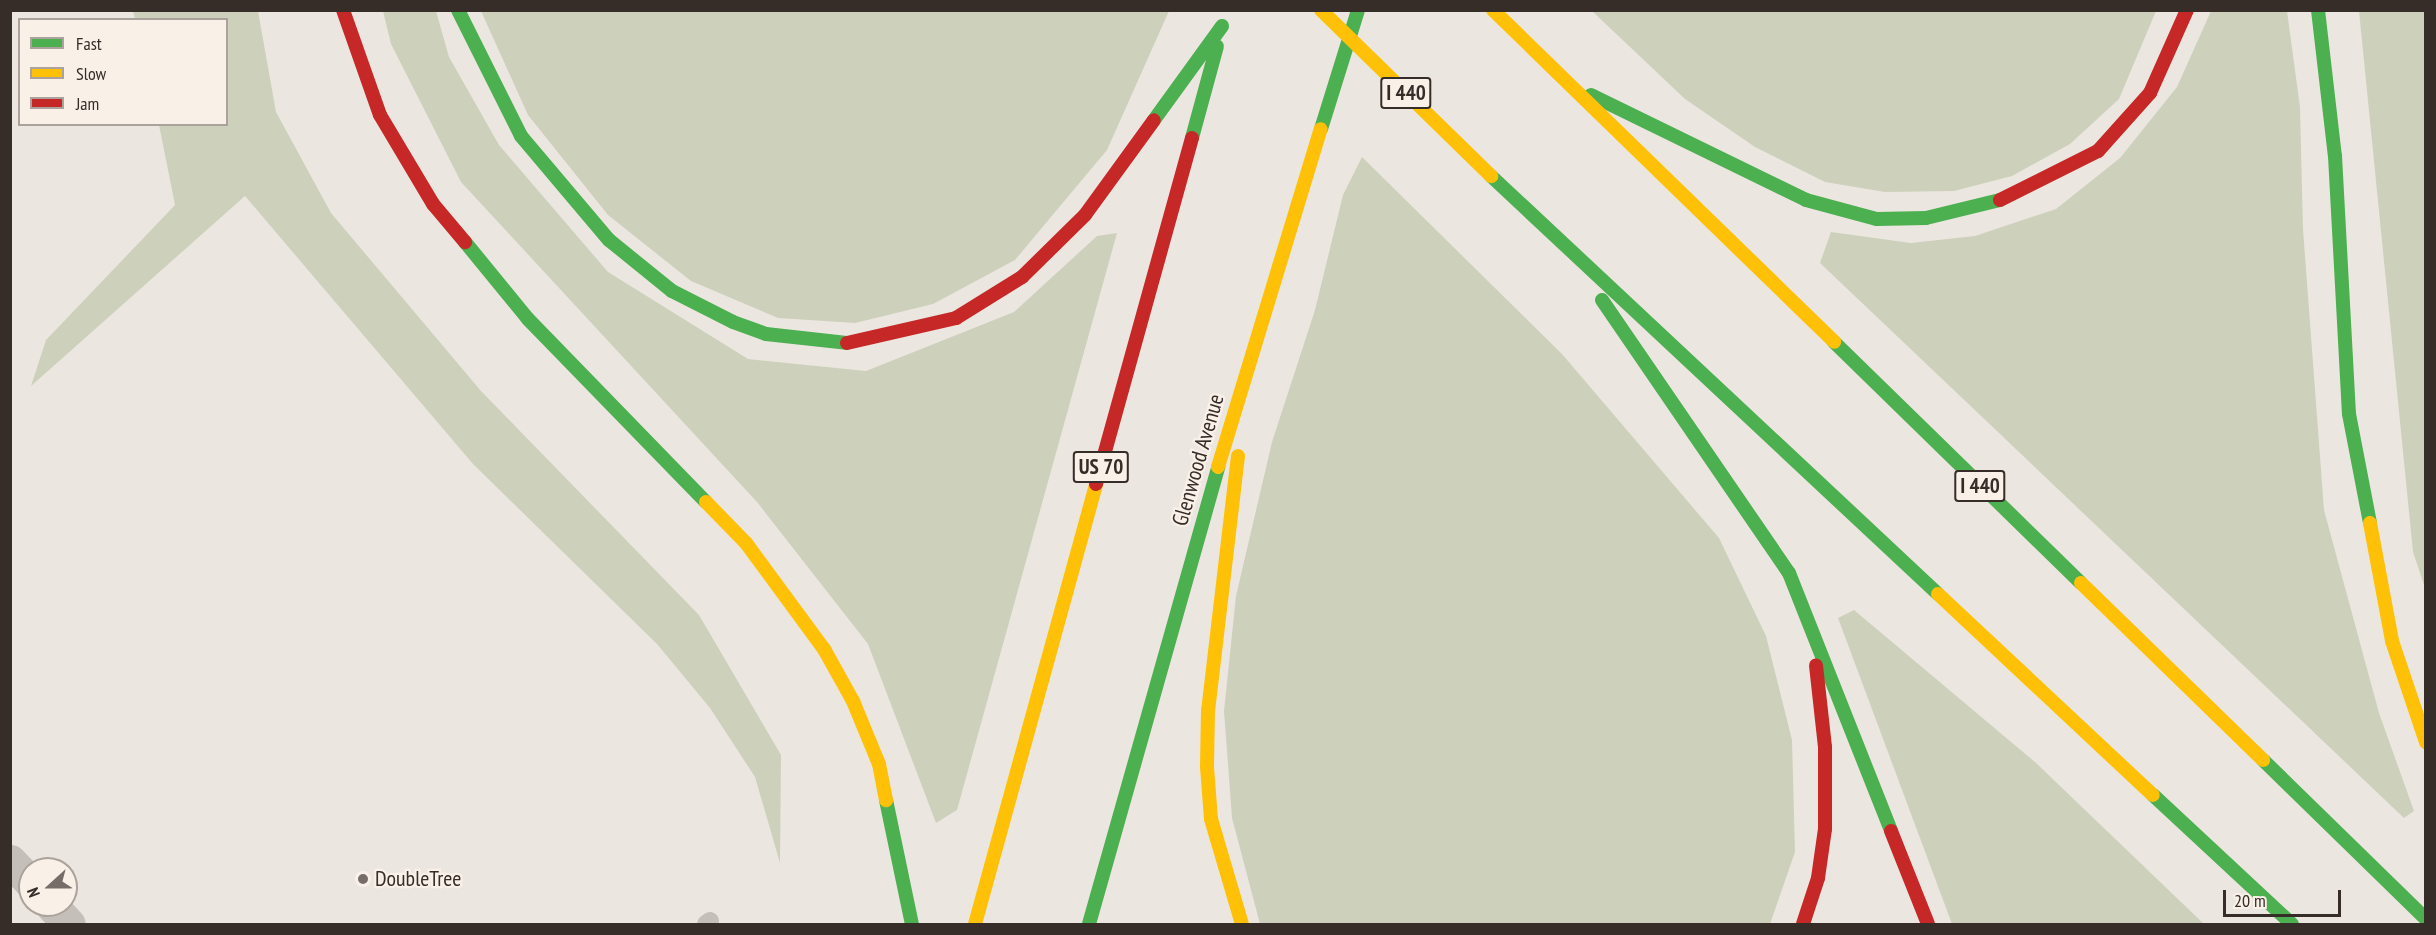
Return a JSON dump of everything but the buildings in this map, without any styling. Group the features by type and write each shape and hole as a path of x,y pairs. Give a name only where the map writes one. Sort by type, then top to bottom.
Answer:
{"highway":[{"path":"343,10 380,115 433,204 528,319 746,543 824,649 853,700 879,764 912,924"},
{"path":"458,10 521,136 609,240 672,291 733,322 766,334 847,343 891,337 956,318 1022,277 1085,215 1222,26"},
{"name":"US 70","path":"975,924 1228,10"},
{"name":"I 440","path":"1321,10 1564,246 2292,924"},
{"name":"Glenwood Avenue","path":"1089,924 1249,356 1358,10"},
{"name":"I 440","path":"1493,10 1564,82 2426,919"},
{"path":"1564,82 1806,200 1877,219 1926,218 2017,196 2063,175 2098,151 2150,93 2187,10"},
{"path":"2318,10 2336,156 2349,414 2392,641 2426,742"},
{"path":"1564,246 1761,525 1811,618 1928,924"},
{"path":"1242,924 1211,819 1207,767 1208,710 1249,356"},
{"path":"1803,924 1818,878 1827,787 1811,618"}],"green space":[{"path":"133,11 258,11 276,112 331,213 481,391 699,615 781,755 780,863 755,777 710,708 657,644 473,464 245,196 31,386 46,340 175,205 159,126 228,126 228,18 135,18"},
{"path":"383,11 436,11 449,57 499,145 608,272 748,359 866,371 1014,312 1097,236 1117,233 957,810 936,823 868,644 757,502 461,182 391,44"},
{"path":"481,11 1169,11 1107,150 1015,260 933,304 855,323 778,318 691,281 608,215 528,115"},
{"path":"1592,11 2156,11 2119,99 2070,144 2012,176 1954,191 1885,192 1825,182 1755,147 1685,99"},
{"path":"2211,11 2287,11 2300,107 2303,229 2324,510 2379,713 2414,811 2404,818 1820,263 1831,232 1911,243 1975,236 2056,209 2120,158 2177,87"},
{"path":"2359,11 2425,11 2425,588 2413,552"},
{"path":"1362,157 1562,354 1719,538 1766,636 1792,740 1795,852 1770,924 1260,924 1232,818 1224,711 1236,596 1272,442 1315,310 1343,195"},
{"path":"1854,610 2035,762 2204,924 1952,924 1838,618"}],"traffic: fast":[{"path":"458,10 521,136 609,240 672,291 733,322 766,334 847,343"},
{"path":"1321,129 1358,10"},
{"path":"2318,10 2335,156 2349,414 2370,523"},
{"path":"1154,120 1222,26"},
{"path":"1192,138 1217,46"},
{"path":"1591,95 1806,200 1877,219 1926,218 2000,200"},
{"path":"1491,176 1938,594"},
{"path":"465,242 528,319 706,502"},
{"path":"1602,300 1789,573 1891,831"},
{"path":"1834,342 2081,583"},
{"path":"1089,924 1218,467"},
{"path":"2263,760 2426,919"},
{"path":"2153,795 2292,924"},
{"path":"886,800 912,924"}],"traffic: slow":[{"path":"1321,10 1491,176"},
{"path":"1493,10 1834,342"},
{"path":"1218,467 1321,129"},
{"path":"1238,456 1208,710 1207,767 1211,819 1242,924"},
{"path":"975,924 1096,484"},
{"path":"706,502 746,543 824,649 853,701 879,764 886,800"},
{"path":"2370,523 2392,641 2426,742"},
{"path":"2081,583 2263,760"},
{"path":"1938,594 2153,795"}],"traffic: jam":[{"path":"343,10 380,115 433,204 465,242"},
{"path":"2000,200 2098,151 2150,93 2187,10"},
{"path":"847,343 956,318 1022,277 1085,215 1154,120"},
{"path":"1096,484 1192,138"},
{"path":"1803,924 1818,878 1825,829 1825,747 1816,665"},
{"path":"1891,831 1928,924"}],"place":[{"name":"DoubleTree","path":"363,879"}]}
